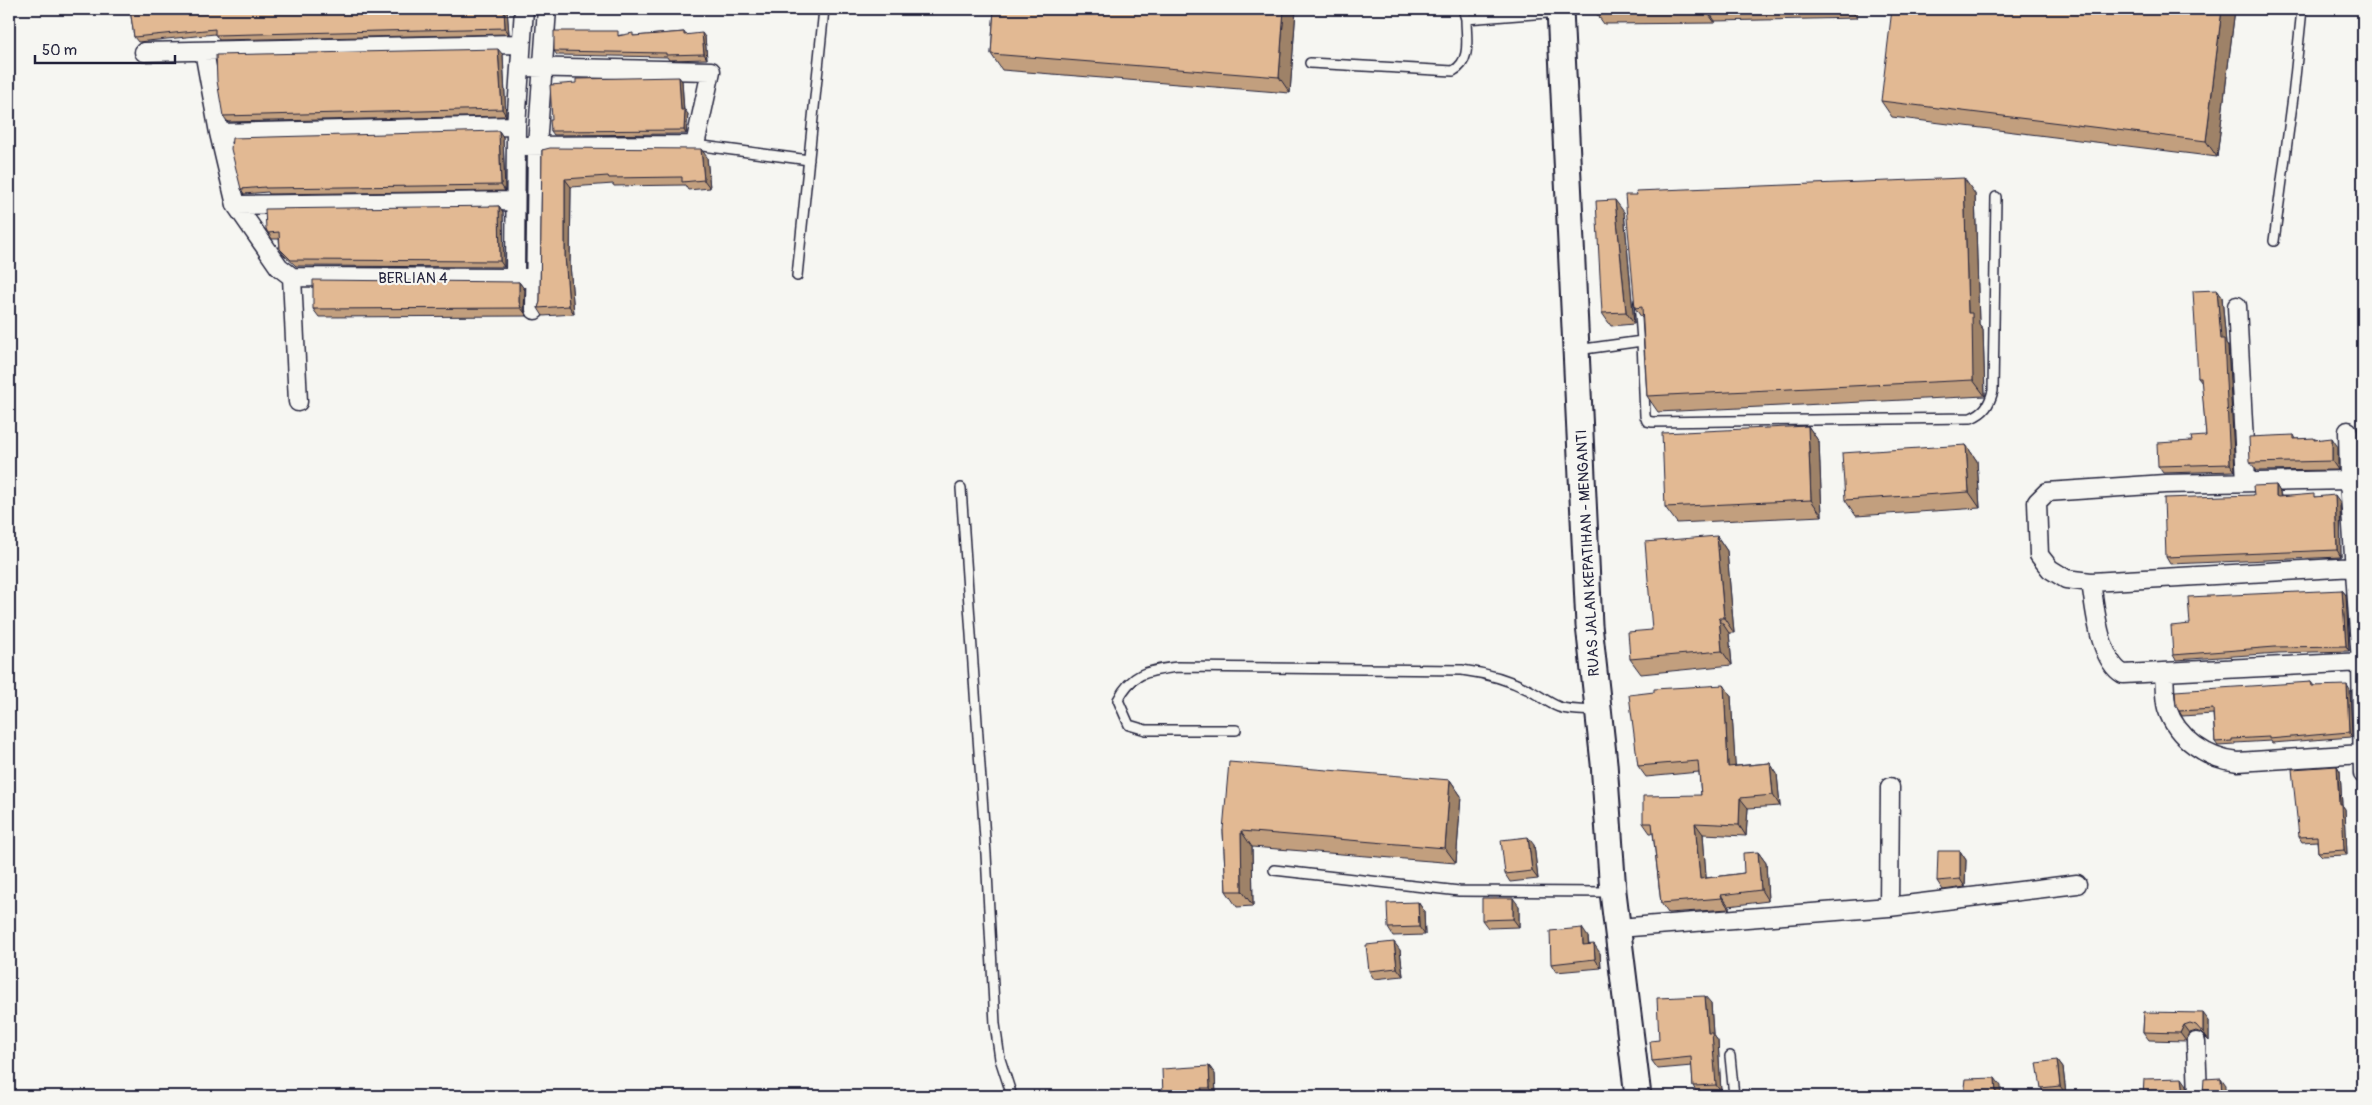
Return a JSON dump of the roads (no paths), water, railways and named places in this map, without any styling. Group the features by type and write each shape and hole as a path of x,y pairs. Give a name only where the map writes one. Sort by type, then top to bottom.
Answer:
{"main road":[{"name":"RUAS JALAN KEPATIHAN - MENGANTI","path":"1560,10 1589,625 1613,892 1638,1096"}],"street":[{"path":"515,277 516,126 524,9"},
{"path":"534,310 538,146 547,9"},
{"path":"144,52 521,44"},
{"path":"204,51 219,133 236,205 279,267 292,277 298,402"},
{"path":"517,146 695,145 710,71 520,67"},
{"path":"219,133 516,126"},
{"path":"236,205 515,201"},
{"name":"BERLIAN 4","path":"292,277 515,277 535,279"},
{"path":"2237,306 2246,482"},
{"path":"2348,431 2349,480 2362,662 2363,774"},
{"path":"2349,480 2165,484 2048,492 2041,496 2037,502 2039,555 2050,569 2066,578 2091,582 2355,567"},
{"path":"2091,582 2100,635 2110,664 2122,674 2362,662"},
{"path":"2164,672 2167,705 2177,726 2204,752 2221,760 2238,762 2362,754"},
{"path":"1889,907 1890,788"},
{"path":"1618,928 1889,907 2077,884"},
{"path":"2196,1042 2198,1096"}],"lane":[{"path":"797,276 824,9"},
{"path":"1310,63 1453,71 1462,66 1466,58 1466,19 1463,9"},
{"path":"2274,240 2293,96 2302,9"},
{"path":"1466,19 1560,10"},
{"path":"695,145 809,160"},
{"path":"1638,294 1645,416 1647,421 1971,418 1982,414 1990,404 1993,391 1996,197"},
{"path":"1577,350 1642,341"},
{"path":"961,488 986,854 995,1024 1000,1059 1012,1096"},
{"path":"1236,730 1146,730 1129,724 1118,700 1126,684 1138,676 1160,669 1177,667 1462,670 1486,674 1516,685 1540,696 1549,704 1562,708 1598,711"},
{"path":"1274,870 1458,891 1613,892"},
{"path":"1730,1056 1734,1096"}]}
